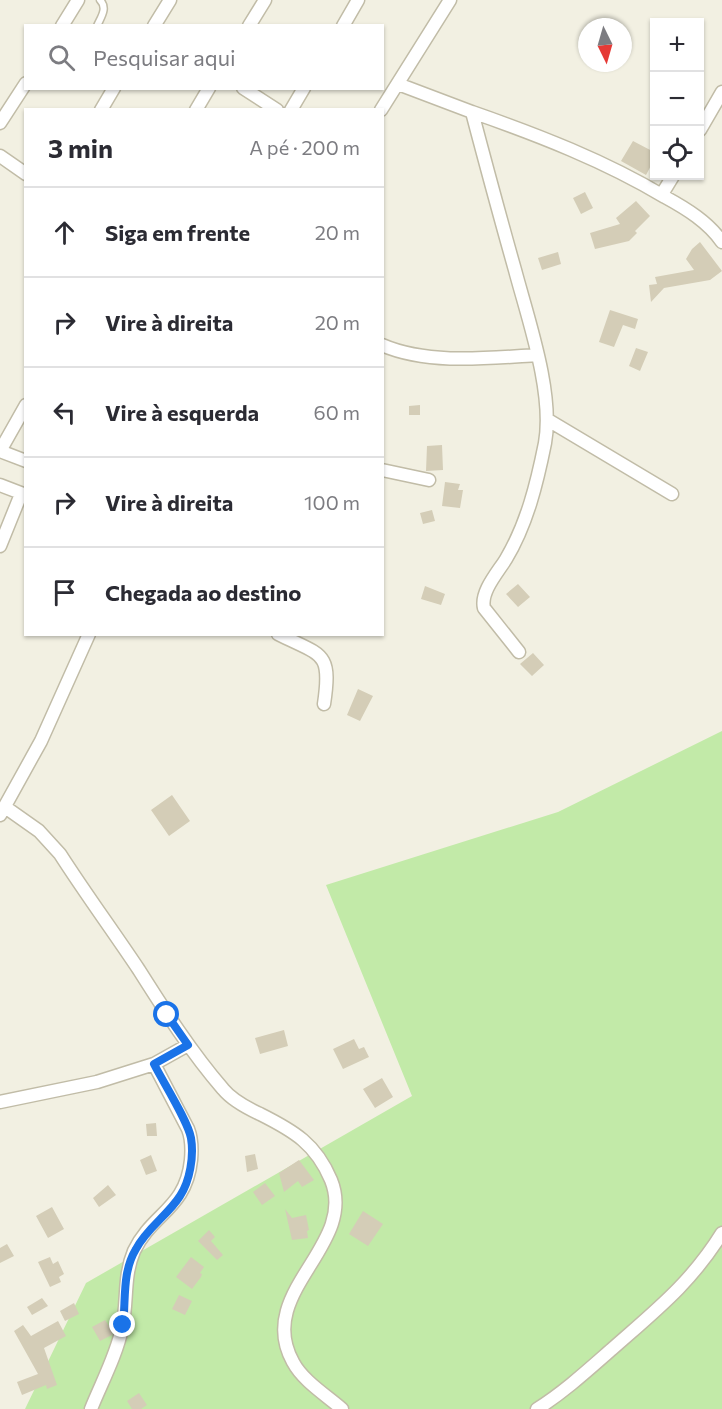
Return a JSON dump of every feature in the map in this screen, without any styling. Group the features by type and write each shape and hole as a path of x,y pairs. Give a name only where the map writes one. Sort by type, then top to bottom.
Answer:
{"street":[{"path":"63,24 78,0"},
{"path":"155,24 170,0"},
{"path":"250,24 265,0"},
{"path":"343,24 358,0"},
{"path":"382,108 450,0"},
{"path":"398,84 542,137 636,179 703,221 722,242"},
{"path":"0,123 24,86"},
{"path":"102,108 113,90"},
{"path":"197,108 208,90"},
{"path":"246,90 274,108"},
{"path":"292,108 303,90"},
{"path":"701,126 722,92"},
{"path":"472,112 538,355 548,420 537,477 524,523 507,558 487,590 483,602 484,608 519,652"},
{"path":"0,156 24,173"},
{"path":"662,194 671,180"},
{"path":"384,346 434,357 480,358 538,355"},
{"path":"24,409 0,451 24,460"},
{"path":"548,420 672,494"},
{"path":"384,470 429,480"},
{"path":"0,485 23,494 0,546"},
{"path":"88,636 41,741 2,811 39,831 60,854 188,1045 226,1093 250,1109 292,1131 309,1144 331,1179 335,1199 332,1224 285,1312 284,1326 287,1348 293,1362 305,1377 342,1409"},
{"path":"282,636 315,652 323,659 328,675 324,704"},
{"path":"0,1102 98,1082 154,1064 188,1045"},
{"path":"91,1409 121,1333 127,1273 135,1249 180,1197 190,1170 192,1150 188,1129 154,1064"},
{"path":"537,1409 559,1395 670,1300 698,1267 722,1233"}],"lane":[{"path":"98,24 104,10 104,4 100,0"}],"green space":[{"path":"722,731 722,1409 25,1409 86,1283 412,1096 326,885 558,812"}],"building":[{"path":"633,141 650,150 650,168 646,175 621,161"},
{"path":"585,192 593,208 581,214 573,198"},
{"path":"636,201 650,216 635,231 637,233 629,241 595,249 590,233 620,224 616,218"},
{"path":"700,242 722,271 710,280 664,288 651,302 649,285 657,284 655,277 694,270 686,259"},
{"path":"558,252 561,264 542,270 538,258"},
{"path":"610,310 638,319 635,329 623,325 614,347 599,342"},
{"path":"636,348 648,352 640,371 629,366"},
{"path":"420,405 420,415 409,415 409,406"},
{"path":"442,445 443,470 426,471 427,446"},
{"path":"445,482 460,484 458,490 463,490 460,508 442,506"},
{"path":"432,510 435,521 423,524 420,513"},
{"path":"518,584 530,597 518,607 506,594"},
{"path":"425,586 445,594 441,605 421,599"},
{"path":"533,653 544,665 532,676 520,664"},
{"path":"358,689 373,696 360,721 347,715"},
{"path":"172,795 190,821 169,836 151,810"},
{"path":"284,1030 288,1046 260,1054 255,1038"},
{"path":"354,1039 359,1049 364,1047 369,1057 343,1069 333,1049"},
{"path":"382,1078 393,1097 375,1108 363,1089"},
{"path":"156,1123 157,1136 147,1136 146,1124"},
{"path":"255,1154 258,1169 247,1172 245,1156"},
{"path":"151,1155 157,1171 146,1175 140,1160"},
{"path":"299,1160 314,1180 302,1187 298,1181 284,1192 279,1173"},
{"path":"265,1183 275,1196 262,1205 253,1192"},
{"path":"108,1185 116,1195 99,1207 93,1198"},
{"path":"52,1207 64,1229 48,1238 36,1216"},
{"path":"285,1209 292,1218 306,1215 308,1238 292,1240"},
{"path":"363,1211 383,1224 368,1246 349,1234"},
{"path":"209,1230 215,1237 211,1241 223,1255 217,1260 198,1241"},
{"path":"7,1244 14,1256 0,1263 0,1248"},
{"path":"50,1257 53,1264 58,1261 64,1274 59,1277 61,1282 50,1287 38,1262"},
{"path":"191,1257 204,1267 200,1273 201,1277 192,1289 176,1277"},
{"path":"179,1295 192,1301 185,1315 172,1309"},
{"path":"42,1298 48,1306 32,1315 27,1307"},
{"path":"74,1303 79,1314 65,1321 60,1311"},
{"path":"105,1320 113,1332 112,1335 100,1341 92,1327"},
{"path":"58,1321 66,1336 44,1348 57,1385 47,1389 46,1385 22,1395 17,1382 38,1374 14,1331 23,1325 31,1336"},
{"path":"139,1393 147,1405 141,1409 132,1409 127,1401"}],"route":[{"path":"123,1325 125,1285 135,1249 147,1232 180,1197 190,1170 192,1150 188,1129 154,1064 188,1045 167,1015"}]}
